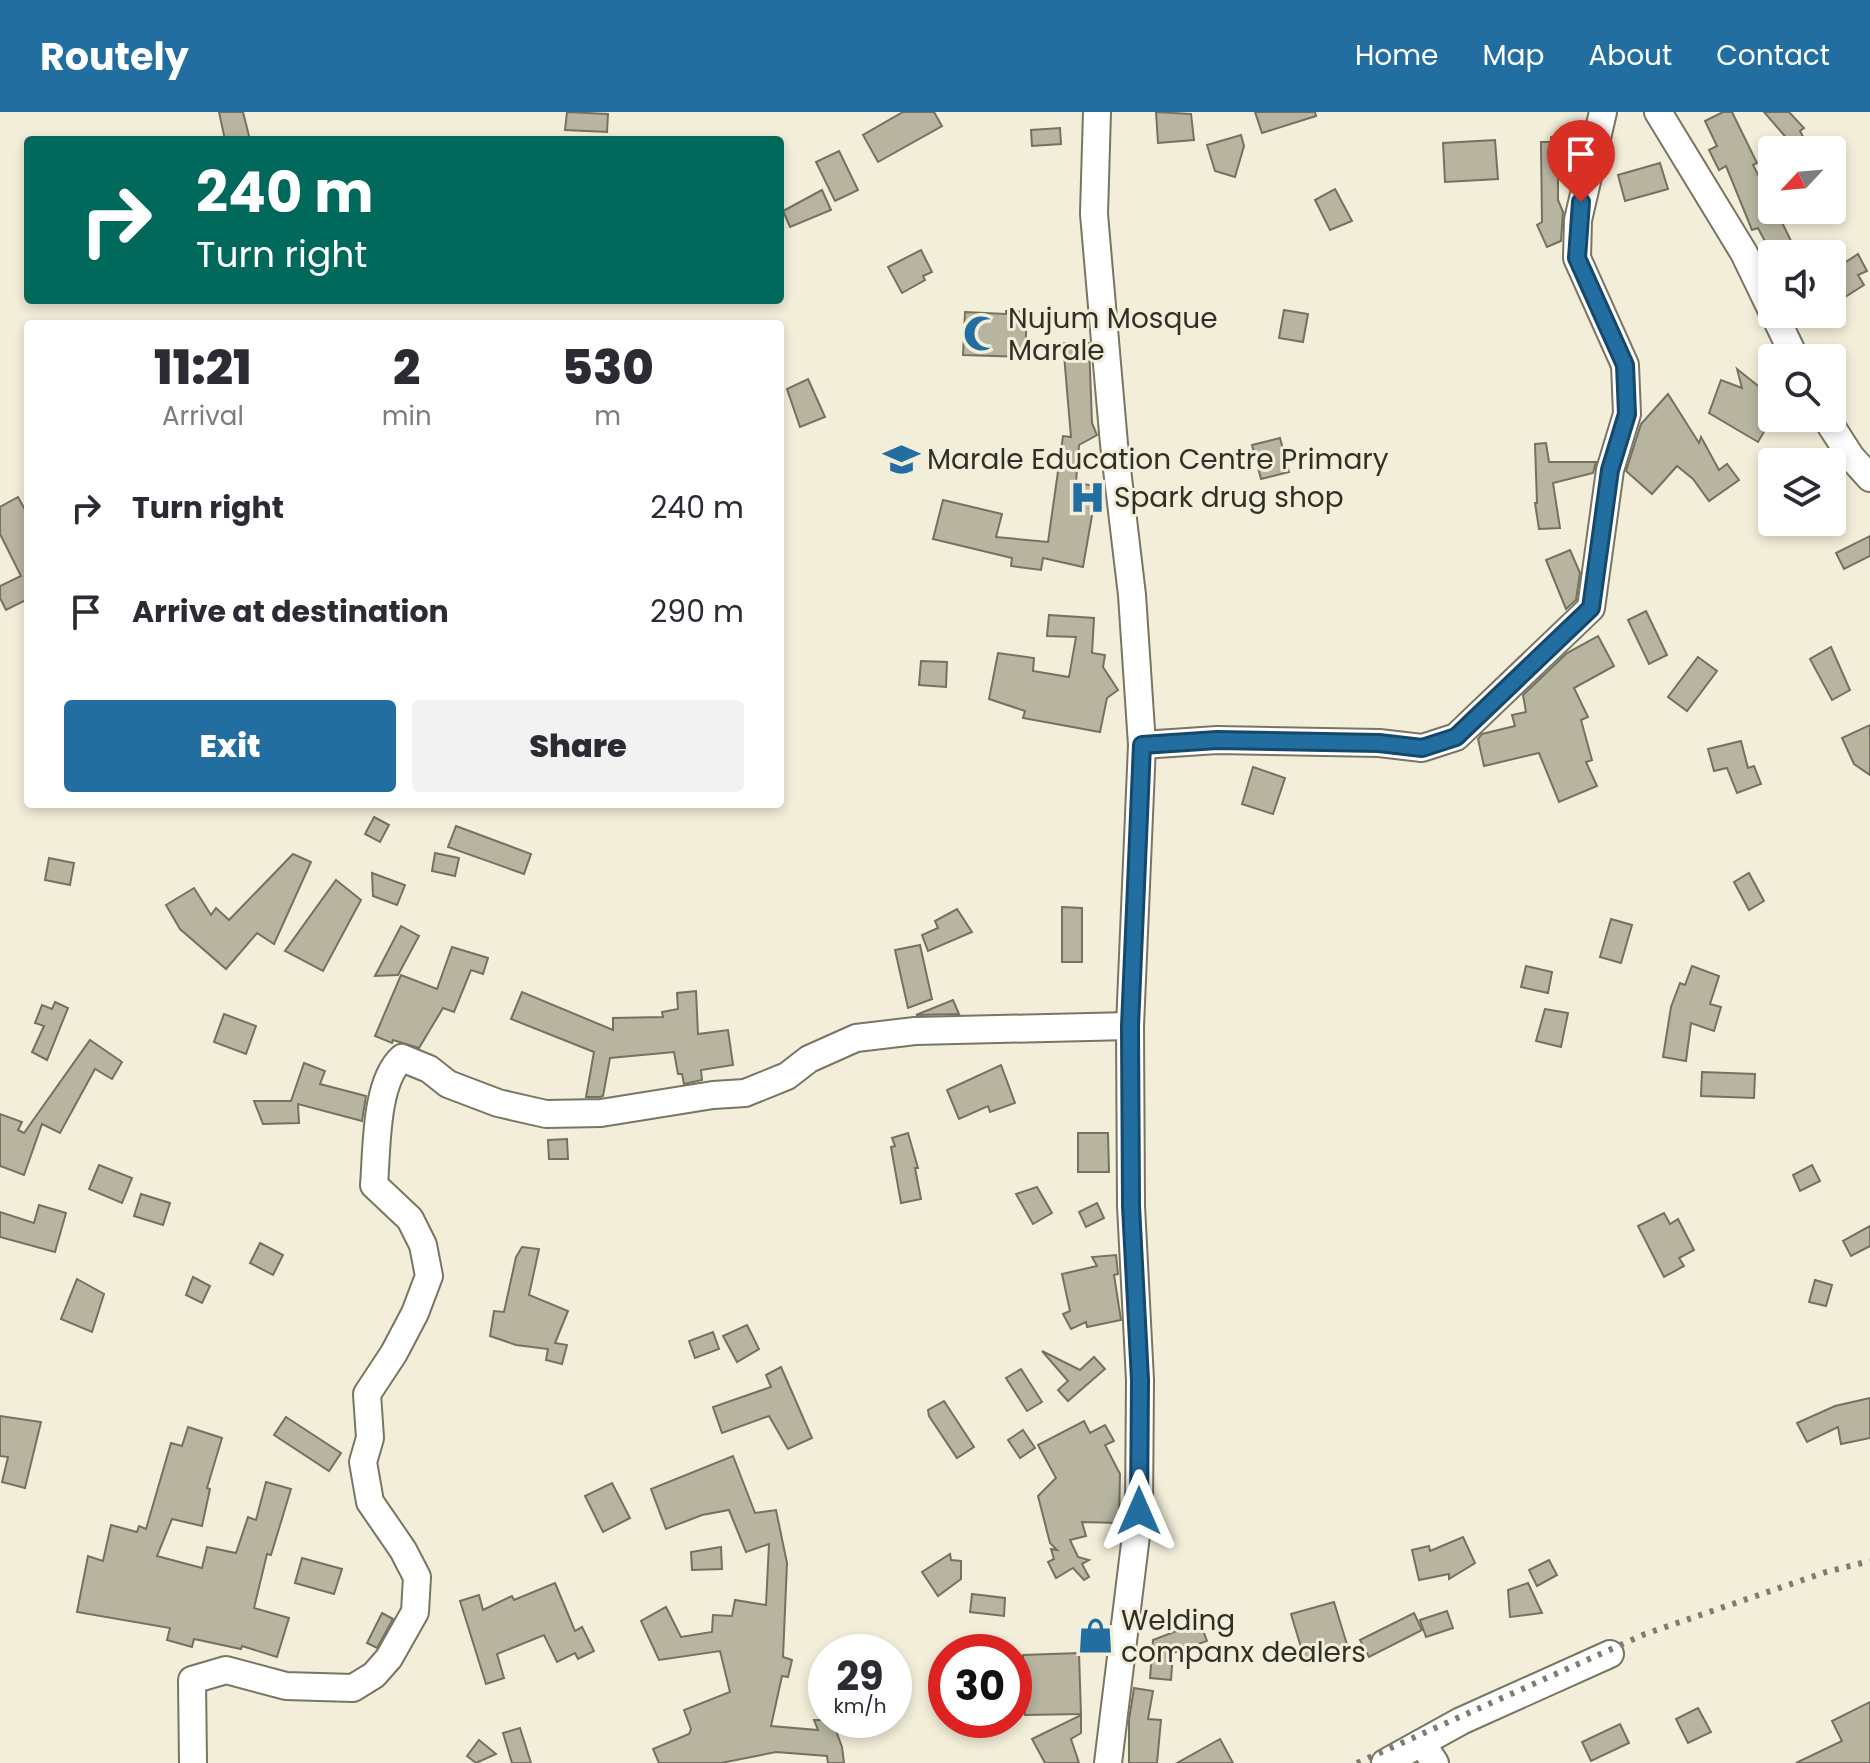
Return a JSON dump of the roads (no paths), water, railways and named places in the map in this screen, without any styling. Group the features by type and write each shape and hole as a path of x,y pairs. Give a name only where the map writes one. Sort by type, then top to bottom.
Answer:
{"street":[{"path":"1097,112 1094,214 1114,444 1132,595 1142,745 1130,1026 1131,1206 1140,1380 1139,1511 1108,1763"},
{"path":"1142,745 1217,740 1379,743 1422,748 1456,737 1591,608 1610,470 1627,414 1625,365 1577,258 1578,220 1603,112"},
{"path":"1658,112 1744,253 1758,281"},
{"path":"1835,432 1870,478"},
{"path":"193,1763 192,1680 226,1670 286,1686 353,1688 374,1675 389,1658 415,1612 417,1577 403,1550 370,1502 363,1462 370,1438 367,1394 394,1353 429,1276 423,1245 410,1219 374,1185 384,1090 392,1067 402,1058 429,1069 448,1084 498,1103 546,1114 601,1113 713,1095 745,1093 787,1076 809,1059 856,1038 915,1031 1130,1026"},
{"path":"1385,1763 1428,1753 1461,1721 1610,1654"}],"railway":[{"path":"1357,1763 1645,1634 1826,1572 1870,1561"}],"place":[{"name":"Nujum Mosque Marale","path":"982,334"},
{"name":"Marale Education Centre Primary","path":"901,459"},
{"name":"Spark drug shop","path":"1088,497"},
{"name":"Welding companx dealers","path":"1095,1636"}]}
